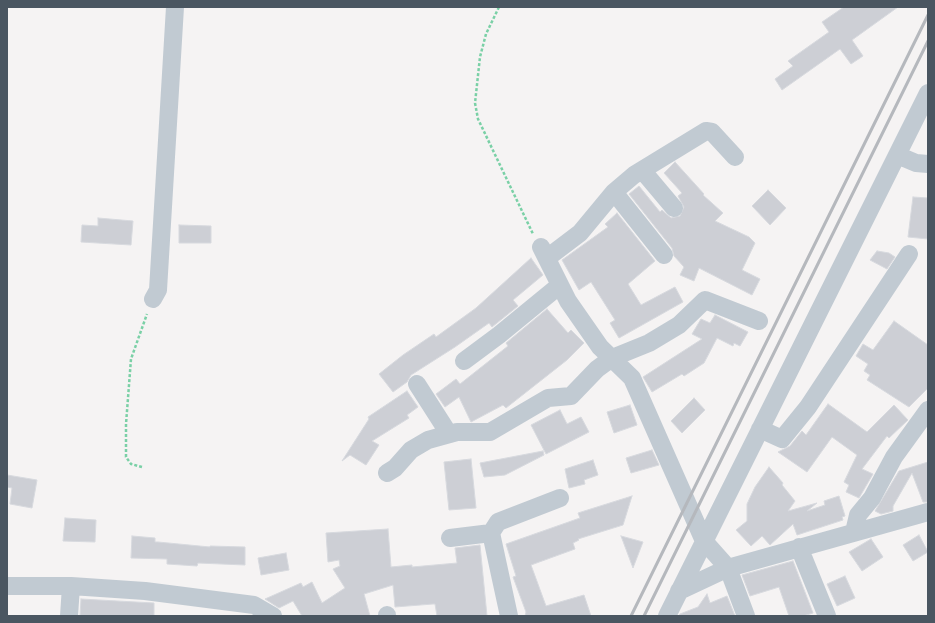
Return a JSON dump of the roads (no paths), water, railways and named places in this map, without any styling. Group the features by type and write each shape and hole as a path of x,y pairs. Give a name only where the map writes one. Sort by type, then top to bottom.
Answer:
{"street":[{"path":"153,299 158,290 175,7"},
{"path":"667,616 928,93"},
{"path":"735,158 712,132 706,131 642,170 614,192 580,233 544,253 568,301 600,347 632,378 704,541 728,568 746,616"},
{"path":"897,155 916,163 928,164"},
{"path":"642,170 674,208"},
{"path":"614,192 664,255"},
{"path":"760,429 782,439 808,407 909,254"},
{"path":"464,361 499,335 560,285"},
{"path":"387,472 395,468 411,450 428,440 457,432 490,432 548,398 571,396 597,369 612,358 649,343 679,325 705,300 759,322"},
{"path":"417,384 449,434"},
{"path":"854,532 858,514 872,498 894,457 928,410"},
{"path":"450,538 491,532 498,522 560,498"},
{"path":"679,591 728,568 928,512"},
{"path":"491,532 509,616"},
{"path":"799,548 827,616"},
{"path":"7,586 71,586 145,591 254,605 273,616"},
{"path":"69,616 71,586"}],"railway":[{"path":"631,616 928,15"},
{"path":"644,616 928,41"}]}
